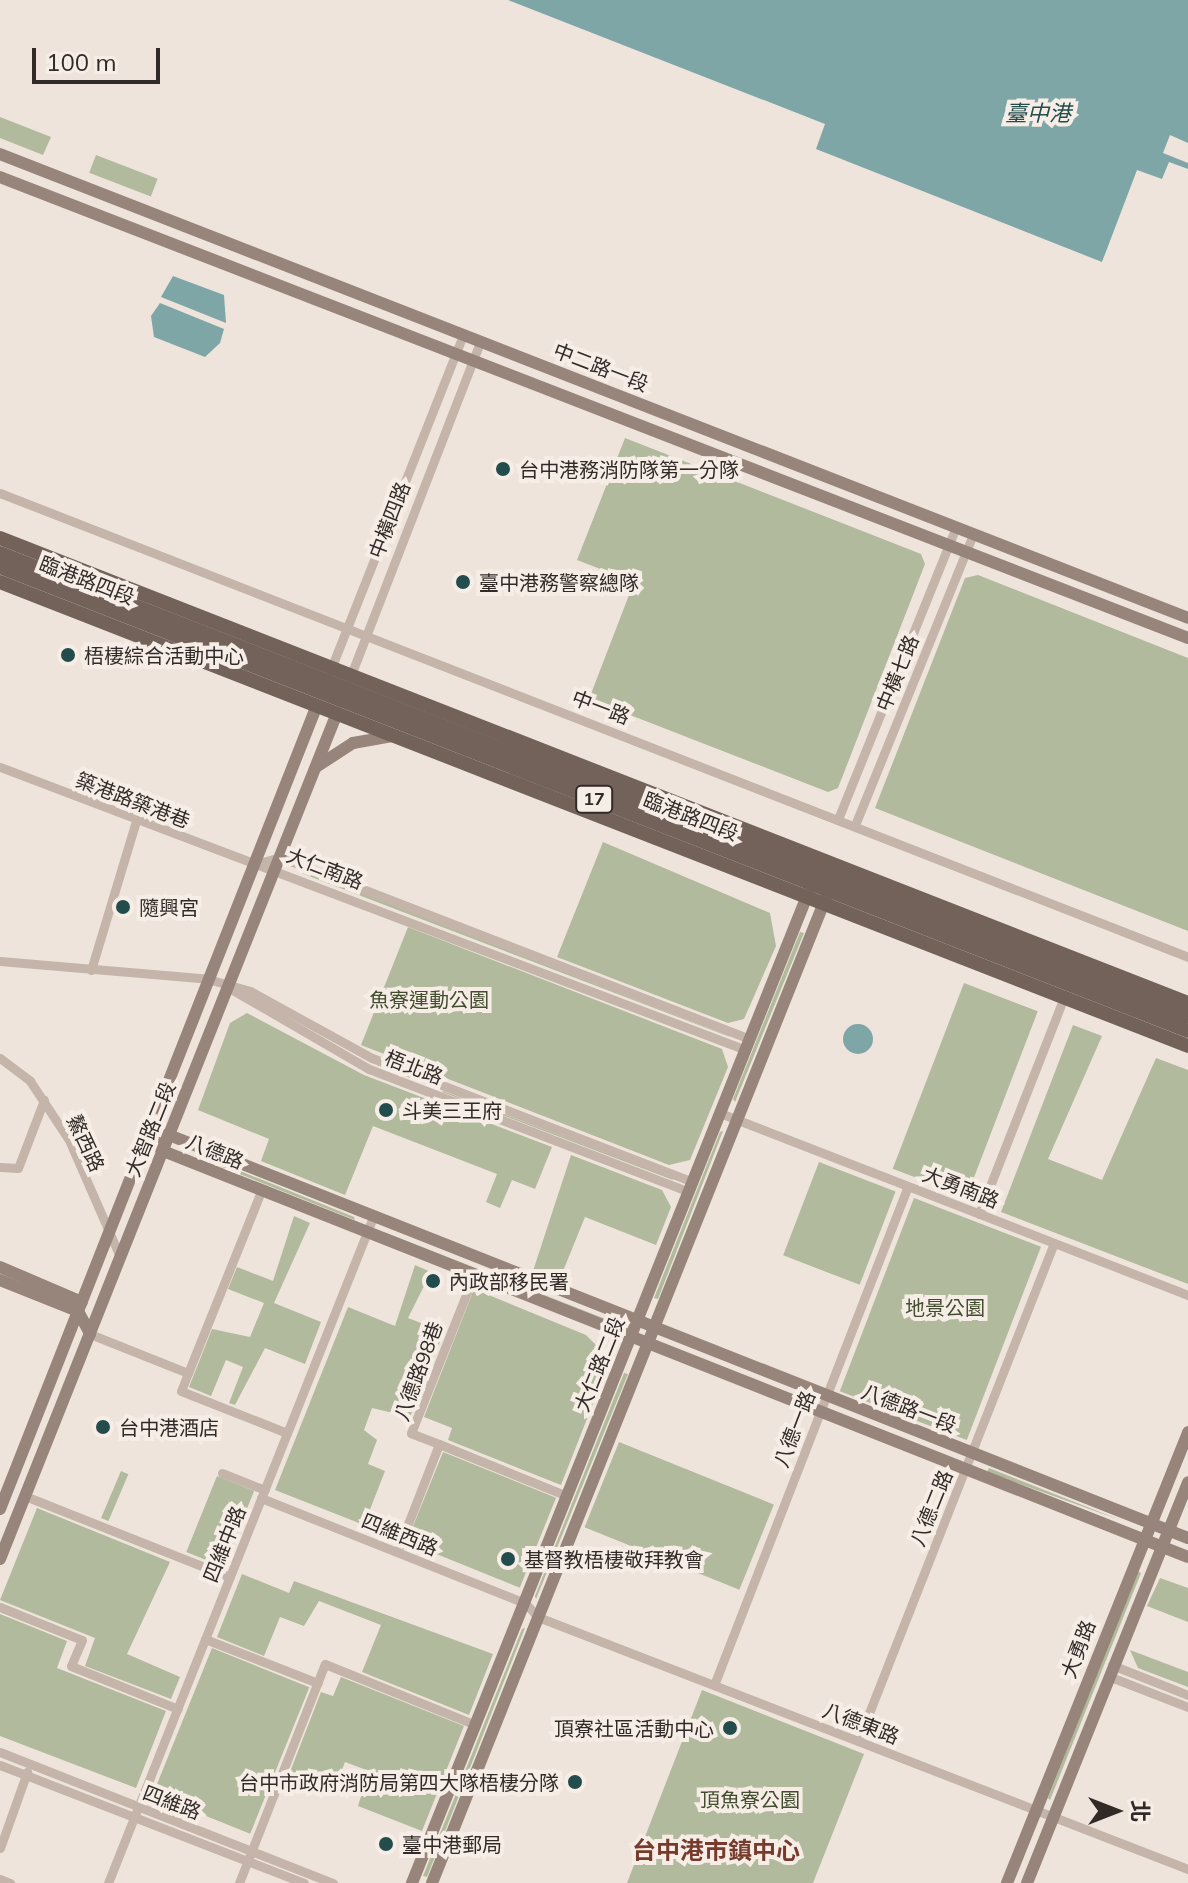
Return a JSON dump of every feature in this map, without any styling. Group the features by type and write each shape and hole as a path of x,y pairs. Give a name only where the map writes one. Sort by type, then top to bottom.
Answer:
{"main road":[{"name":"臨港路四段","path":"0,538 324,687"},
{"name":"臨港路四段","path":"0,553 324,687"},
{"name":"臨港路四段","path":"0,567 344,694 814,878 1188,1031"},
{"name":"臨港路四段","path":"0,582 344,694 831,885 1188,1017"},
{"name":"臨港路四段","path":"344,694 394,735 814,878"},
{"name":"臨港路四段","path":"831,885 1064,997 1188,1046"},
{"name":"臨港路四段","path":"831,885 1188,1003"}],"street":[{"name":"中二路一段","path":"0,154 1188,618"},
{"name":"中二路一段","path":"0,177 1188,638"},
{"name":"中橫四路","path":"324,687 463,335"},
{"name":"中橫四路","path":"344,694 364,635 480,342"},
{"name":"中一路","path":"0,493 1188,957"},
{"name":"中橫七路","path":"838,819 956,527"},
{"name":"中橫七路","path":"855,825 973,534"},
{"name":"大智路二段","path":"0,1509 4,1488 80,1307 324,687"},
{"name":"大智路二段","path":"0,1559 344,694"},
{"path":"316,767 351,744 394,735"},
{"name":"築港路築港巷","path":"0,767 253,865"},
{"path":"91,970 136,821"},
{"name":"大仁南路","path":"253,865 277,862 748,1044"},
{"name":"大仁路二段","path":"645,1327 691,1187 814,878"},
{"name":"大仁路二段","path":"412,1883 567,1496 737,1119 831,885"},
{"name":"梧北路","path":"0,961 208,979 250,991 376,1059 691,1187"},
{"path":"979,1214 1064,997"},
{"name":"鰲西路","path":"0,1058 44,1100 120,1257"},
{"path":"0,1167 18,1168 44,1100"},
{"name":"大勇南路","path":"720,1113 1188,1295"},
{"name":"八德路","path":"146,1135 169,1135 645,1327"},
{"name":"八德路","path":"146,1135 163,1151 638,1343"},
{"name":"八德一路","path":"714,1685 908,1186"},
{"path":"261,1191 181,1391 287,1433"},
{"name":"四維中路","path":"108,1883 373,1217"},
{"name":"八德二路","path":"858,1741 1054,1243"},
{"path":"0,1267 80,1307 90,1334 188,1373"},
{"name":"八德路98巷","path":"439,1444 411,1433 473,1277"},
{"path":"0,1280 80,1307"},
{"name":"八德路一段","path":"645,1327 1188,1538"},
{"name":"大仁路二段","path":"432,1883 538,1617 638,1343"},
{"name":"八德路一段","path":"638,1343 1188,1557"},
{"path":"894,1443 901,1427"},
{"name":"大勇路","path":"1007,1883 1159,1527 1188,1432"},
{"path":"397,1552 439,1444 567,1496"},
{"name":"四維西路","path":"222,1473 397,1552 525,1603"},
{"name":"大勇路","path":"1159,1527 1188,1482"},
{"path":"25,1496 230,1577"},
{"name":"大勇路","path":"1027,1883 1110,1671 1152,1543"},
{"name":"八德東路","path":"525,1603 538,1617 1188,1869"},
{"path":"0,1607 82,1640 71,1666 178,1709"},
{"path":"205,1639 318,1683"},
{"path":"239,1883 325,1664 476,1725"},
{"path":"1110,1671 1188,1695"},
{"path":"1110,1671 1188,1707"},
{"name":"四維路","path":"0,1752 136,1813"},
{"path":"0,1848 28,1776 23,1761"},
{"name":"四維路","path":"0,1765 136,1813 249,1857 304,1883"},
{"name":"四維路","path":"249,1857 333,1883"},
{"path":"0,1879 10,1883"}],"green space":[{"path":"0,117 51,137 43,155 0,138"},
{"path":"96,155 158,179 151,196 89,173"},
{"path":"625,438 921,554 925,564 838,788 828,792 589,699 634,582 577,560"},
{"path":"978,575 1188,658 1188,931 875,808 965,578"},
{"path":"603,842 770,913 776,946 744,1019 728,1023 557,957"},
{"path":"302,870 729,1036 730,1037 301,873"},
{"name":"魚寮運動公園","path":"408,927 722,1049 728,1067 690,1160 669,1165 361,1045"},
{"path":"800,932 804,933 735,1102 733,1099"},
{"path":"964,983 1038,1011 966,1197 893,1169"},
{"path":"247,1013 364,1075 552,1147 535,1189 512,1180 500,1208 486,1202 497,1174 373,1126 345,1195 261,1161 269,1139 198,1110 230,1023"},
{"path":"1073,1025 1102,1036 1048,1159 1102,1180 1156,1058 1188,1070 1188,1284 1001,1212"},
{"path":"442,1092 672,1178 673,1180"},
{"path":"723,1131 658,1299 654,1298 720,1132"},
{"path":"571,1155 662,1190 671,1207 656,1245 585,1217 559,1281 533,1271"},
{"path":"203,1156 354,1217 355,1220 202,1159"},
{"path":"819,1162 896,1191 860,1285 783,1255"},
{"name":"地景公園","path":"914,1198 1041,1247 967,1440 840,1391"},
{"path":"294,1216 310,1223 274,1303 321,1322 305,1364 265,1348 235,1405 229,1403 243,1367 226,1360 211,1396 189,1387 212,1329 250,1337 264,1303 228,1289 237,1267 273,1281"},
{"path":"385,1234 608,1320 607,1324"},
{"path":"415,1265 431,1272 408,1318 444,1332 410,1417 372,1408 364,1430 377,1440 368,1464 385,1471 364,1525 275,1490 348,1307 395,1326"},
{"path":"474,1289 586,1335 604,1353 605,1373 561,1485 448,1440 452,1428 424,1417"},
{"path":"624,1373 628,1374 536,1599 535,1596"},
{"path":"619,1442 774,1505 739,1590 585,1527"},
{"path":"443,1452 556,1498 520,1588 407,1542"},
{"path":"989,1468 1120,1520 987,1472"},
{"path":"121,1471 128,1474 108,1521 101,1518"},
{"path":"217,1476 254,1491 223,1567 186,1552"},
{"path":"37,1508 170,1562 127,1654 180,1677 171,1699 85,1666 95,1638 0,1600"},
{"path":"1137,1571 1141,1573 1050,1800 1048,1798"},
{"path":"242,1574 289,1593 294,1581 493,1654 469,1715 362,1672 381,1625 319,1601 304,1626 280,1617 264,1656 217,1637"},
{"path":"1160,1578 1188,1588 1188,1622 1147,1606"},
{"path":"0,1614 67,1641 57,1668 166,1711 136,1788 0,1736"},
{"path":"525,1628 427,1877 423,1876 522,1629"},
{"path":"212,1648 309,1687 250,1834 153,1794"},
{"path":"1130,1650 1188,1672 1188,1687 1138,1668"},
{"path":"341,1677 464,1726 422,1831 358,1806 369,1771 345,1762 332,1795 288,1777 321,1692 333,1696"},
{"name":"頂魚寮公園","path":"702,1690 864,1754 813,1883 627,1883"}],"water":[{"name":"臺中港","path":"508,0 1188,0 1188,169 1169,162 1162,179 1137,170 1102,262 816,149 825,124"},
{"path":"173,276 224,295 226,323 161,297"},
{"path":"160,303 224,329 220,343 205,357 154,337 151,316"},
{"path":"858,1024 868,1029 873,1039 868,1049 858,1054 848,1049 843,1039 848,1029"}],"pier":[{"path":"1170,135 1188,143 1188,163 1163,153"}],"place":[{"name":"台中港務消防隊第一分隊","path":"503,469"},
{"name":"臺中港務警察總隊","path":"463,582"},
{"name":"梧棲綜合活動中心","path":"68,655"},
{"name":"隨興宮","path":"123,907"},
{"name":"斗美三王府","path":"386,1110"},
{"name":"內政部移民署","path":"433,1281"},
{"name":"台中港酒店","path":"103,1427"},
{"name":"基督教梧棲敬拜教會","path":"508,1559"},
{"name":"頂寮社區活動中心","path":"730,1728"},
{"name":"台中市政府消防局第四大隊梧棲分隊","path":"575,1782"},
{"name":"臺中港郵局","path":"386,1844"}],"district":[{"name":"台中港市鎮中心","path":"716,1851"}]}
